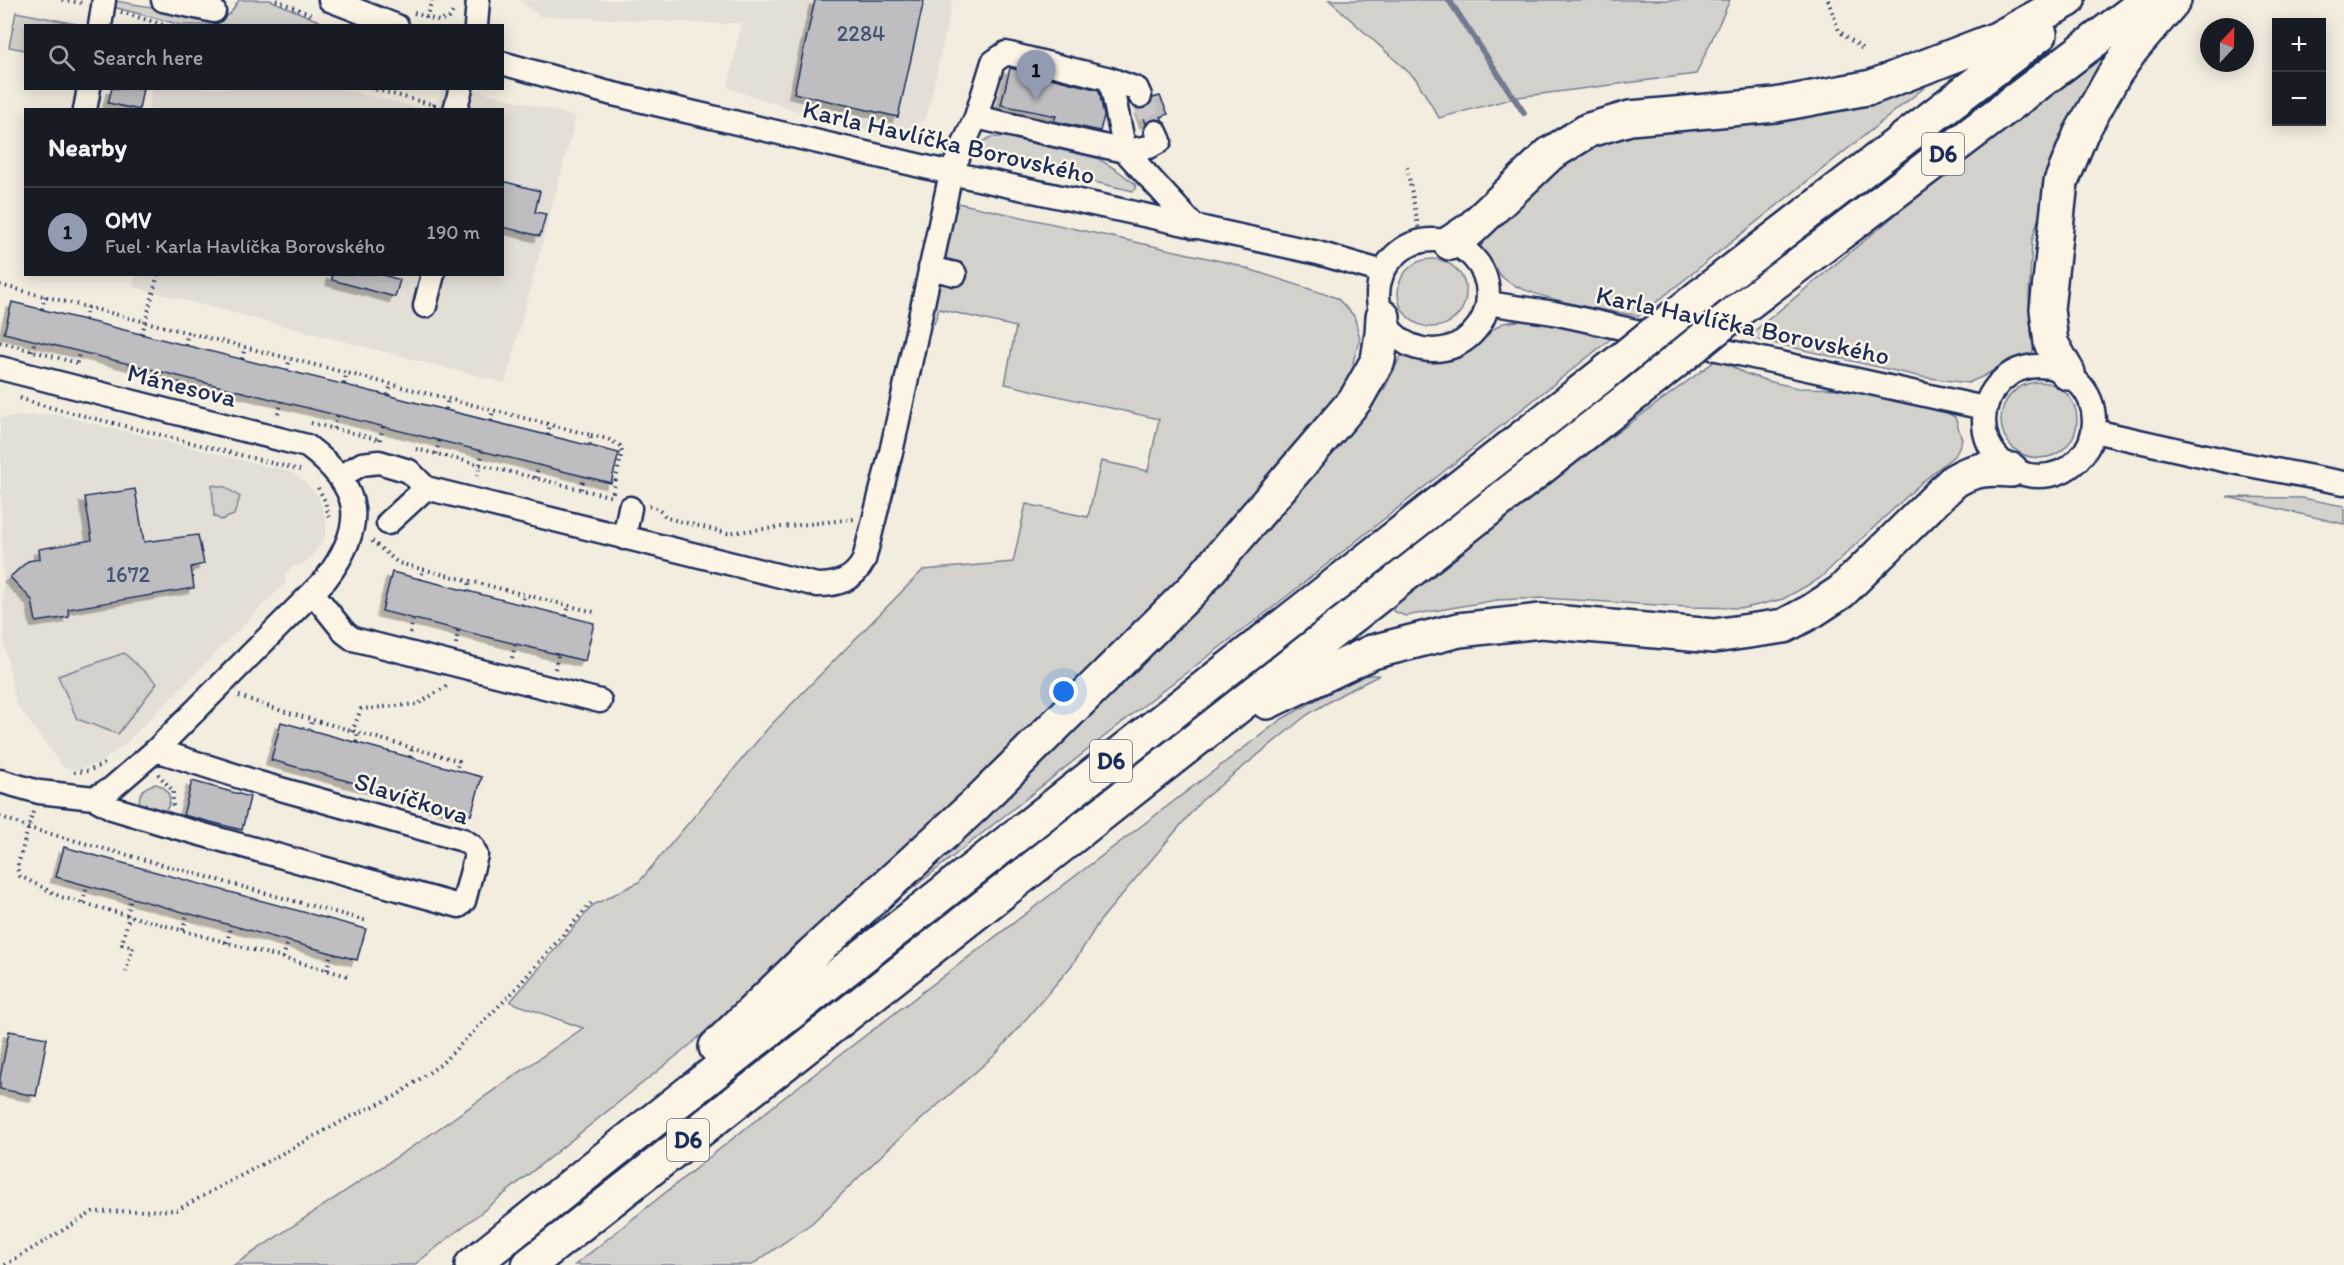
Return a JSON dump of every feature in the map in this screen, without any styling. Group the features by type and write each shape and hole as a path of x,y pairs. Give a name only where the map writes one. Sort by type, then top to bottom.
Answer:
{"highway":[{"path":"1436,242 1471,229 1550,154 1589,130 1630,118 1775,105 1872,87 1997,39 2068,0"},
{"name":"D6","path":"472,1265 1700,296 2085,0"},
{"name":"D6","path":"529,1265 1214,727 1740,309 2089,42 2148,0"},
{"path":"2068,373 2052,343 2047,309 2061,182 2081,134 2115,73 2132,49 2174,0"},
{"path":"612,1153 812,954 974,806 1194,588 1356,399 1378,360 1383,317"},
{"path":"1214,727 1372,652 1460,630 1541,621 1714,636 1784,626 1841,592 1954,481 1975,470 1995,468 2011,470"}],"street":[{"path":"100,24 104,0"},
{"path":"163,0 214,11"},
{"path":"476,24 478,0"},
{"path":"323,8 389,24"},
{"path":"341,476 362,464 379,462 409,471 426,488 597,532 817,585 831,585 849,579 858,571 864,560 892,448 951,172 975,117 993,62 1006,52 1110,79 1137,89 1140,96"},
{"name":"Karla Havlíčka Borovského","path":"504,64 609,93 1318,253 1383,272"},
{"path":"1110,79 1125,151 1195,227"},
{"path":"85,108 88,90"},
{"path":"444,107 459,90"},
{"path":"975,117 1125,151 1149,147 1160,141 1156,132"},
{"path":"1436,242 1462,248 1480,266 1486,278 1488,303 1477,329 1467,339 1440,350 1419,348 1400,339 1383,317 1378,294 1383,272 1395,255 1412,244 1436,242"},
{"path":"930,268 955,274"},
{"path":"425,306 432,276"},
{"name":"Karla Havlíčka Borovského","path":"1488,303 1554,313 1984,408"},
{"path":"2034,365 2052,367 2068,373 2081,384 2090,398 2094,414 2094,431 2088,448 2077,462 2062,472 2045,476 2028,476 2011,470 1997,458 1987,443 1983,426 1984,408 1991,392 2002,378 2017,369 2034,365"},
{"name":"Mánesova","path":"0,368 307,446 341,476 348,489 354,510 354,524 341,559 313,593 150,756"},
{"path":"2094,431 2228,461 2344,483"},
{"path":"388,523 426,488"},
{"path":"624,538 626,502"},
{"path":"313,593 345,633 353,639 600,701"},
{"path":"94,798 111,789 150,756"},
{"name":"Slavíčkova","path":"0,781 39,792 94,798 112,808 168,825 459,906 464,901 476,855 472,846 463,840 260,783 150,756"}],"path":[{"path":"276,0 323,8"},
{"path":"432,0 426,18 439,21 449,18 455,6"},
{"path":"1828,0 1839,31 1864,50"},
{"path":"378,90 444,107"},
{"path":"1407,167 1436,242"},
{"path":"142,334 157,276"},
{"path":"0,285 608,439 620,446 622,452 626,502"},
{"path":"42,309 45,296"},
{"path":"85,320 87,307"},
{"path":"185,345 188,332"},
{"path":"32,351 35,340"},
{"path":"0,342 88,366"},
{"path":"242,359 245,347"},
{"path":"77,363 79,352"},
{"path":"288,370 290,358"},
{"path":"134,377 136,366"},
{"path":"344,384 347,372"},
{"path":"122,374 145,380"},
{"path":"178,388 181,377"},
{"path":"156,383 201,394"},
{"path":"388,395 391,384"},
{"path":"234,403 237,391"},
{"path":"15,396 37,404 305,473"},
{"path":"446,409 448,398"},
{"path":"223,400 245,406"},
{"path":"267,412 279,414 282,402"},
{"path":"490,421 493,410"},
{"path":"334,429 337,416"},
{"path":"301,420 390,442"},
{"path":"548,435 550,424"},
{"path":"380,440 383,427"},
{"path":"590,445 591,435"},
{"path":"436,454 439,441"},
{"path":"409,447 657,508 667,518 727,533 875,516"},
{"path":"477,477 483,452"},
{"path":"536,478 538,466"},
{"path":"581,489 584,477"},
{"path":"317,485 325,501 330,525 354,524 398,563 594,612"},
{"path":"420,580 423,570"},
{"path":"468,591 470,581"},
{"path":"522,605 524,595"},
{"path":"566,616 569,606"},
{"path":"352,732 361,709 418,704 475,669"},
{"path":"218,688 312,720 459,761 456,770"},
{"path":"310,730 312,720"},
{"path":"356,742 358,733"},
{"path":"410,757 412,748"},
{"path":"150,756 173,791 174,808 168,825"},
{"path":"67,773 88,771 106,763"},
{"path":"39,792 17,868 20,876 62,897 348,976"},
{"path":"0,816 29,828 367,921"},
{"path":"195,882 197,874"},
{"path":"83,903 87,886"},
{"path":"239,894 241,886"},
{"path":"126,972 133,947 122,944 131,898"},
{"path":"295,909 296,901"},
{"path":"5,1265 93,1212 177,1209 351,1117 396,1096 441,1064 510,995 591,903"},
{"path":"183,930 187,913"},
{"path":"339,921 340,913"},
{"path":"227,943 231,925"},
{"path":"283,958 288,941"},
{"path":"327,970 331,952"}],"shaded area":[{"path":"239,0 270,0 326,24 177,24 110,6 115,1 219,18 230,14"},
{"path":"519,0 953,0 926,119 895,136 807,114 728,88 741,23 539,16"},
{"path":"1329,0 1730,0 1696,74 1518,97 1439,118 1416,79"},
{"path":"16,12 77,24 24,24 24,50 9,47"},
{"path":"2104,56 2069,120 2057,151 2032,241 2029,295 2034,346 2032,354 2012,359 1968,383 1922,377 1747,337 1905,207"},
{"path":"1922,79 1925,87 1639,316 1567,302 1528,291 1502,277 1481,247 1486,235 1549,169 1590,141"},
{"path":"153,90 344,90 422,108 148,108"},
{"path":"442,90 477,90 576,117 505,383 133,287 136,276 504,276 504,108 437,108"},
{"path":"991,137 1005,137 1097,158 1135,184 1136,189 1133,191 977,155 974,151 976,145"},
{"path":"953,202 1230,263 1337,298 1354,316 1360,338 1353,362 1357,368 1313,430 1146,622 852,900 690,1045 483,1211 414,1265 234,1265 418,1143 583,1028 510,1002 593,905 639,882 769,727 923,570 1013,562 1026,504 1088,517 1101,461 1148,471 1159,419 1005,384 1016,327 939,309 934,324 928,321 938,279 960,282 964,268 942,260"},
{"path":"1439,259 1451,265 1460,274 1466,286 1464,306 1456,317 1439,327 1425,327 1408,317 1400,306 1398,286 1408,269 1419,261"},
{"path":"1533,319 1613,337 1272,608 1162,691 899,899 896,892 1134,662 1385,388 1403,352 1421,360 1444,358 1472,344 1503,323"},
{"path":"1718,359 1744,373 1798,388 1853,389 1937,407 1955,417 1962,440 1956,454 1921,483 1819,579 1783,599 1745,608 1688,607 1543,598 1497,600 1405,616 1393,611 1394,604 1566,470"},
{"path":"2039,382 2053,385 2066,393 2074,406 2077,420 2074,434 2066,447 2053,455 2039,458 2025,455 2012,447 2004,434 2001,420 2004,406 2012,393 2025,385"},
{"path":"54,414 287,471 300,477 318,496 326,521 326,533 322,543 308,560 301,565 293,566 285,574 286,582 125,744 103,761 80,769 64,768 16,704 4,643 0,418"},
{"path":"212,485 225,487 240,497 234,515 221,520 214,516"},
{"path":"2227,497 2302,498 2344,506 2344,524"},
{"path":"124,653 157,683 118,734 77,719 58,676"},
{"path":"1361,675 1380,675 1307,715 1201,801 1099,922 1073,964 996,1054 891,1146 812,1223 752,1265 575,1265 791,1092 1282,719"},
{"path":"156,784 168,792 170,800 163,813 140,807 139,798 142,791"}],"building":[{"path":"815,0 924,0 898,117 794,93"},
{"path":"1010,68 1099,90 1104,116 1100,131 1054,121 1056,116 1001,105"},
{"path":"111,90 143,90 139,108 108,103"},
{"path":"1160,96 1168,114 1161,117 1163,121 1157,119 1146,123 1140,109 1146,108 1153,98"},
{"path":"504,182 540,191 535,212 546,214 540,236 504,227"},
{"path":"332,276 387,276 400,280 395,297 332,280"},
{"path":"12,302 619,453 611,483 4,333"},
{"path":"135,489 144,542 198,535 204,564 191,567 194,588 68,609 69,617 36,622 32,600 10,577 28,561 40,559 39,549 92,540 85,497"},
{"path":"392,572 594,623 585,661 382,611"},
{"path":"281,722 482,777 471,815 271,760"},
{"path":"192,781 250,797 242,830 183,815"},
{"path":"64,847 366,929 357,960 56,877"},
{"path":"9,1031 47,1038 36,1096 0,1089"}],"waterway":[{"path":"1449,0 1524,113"}],"tunnel":[{"path":"1140,96 1156,132"}],"place":[{"name":"OMV","path":"1036,100"}]}
